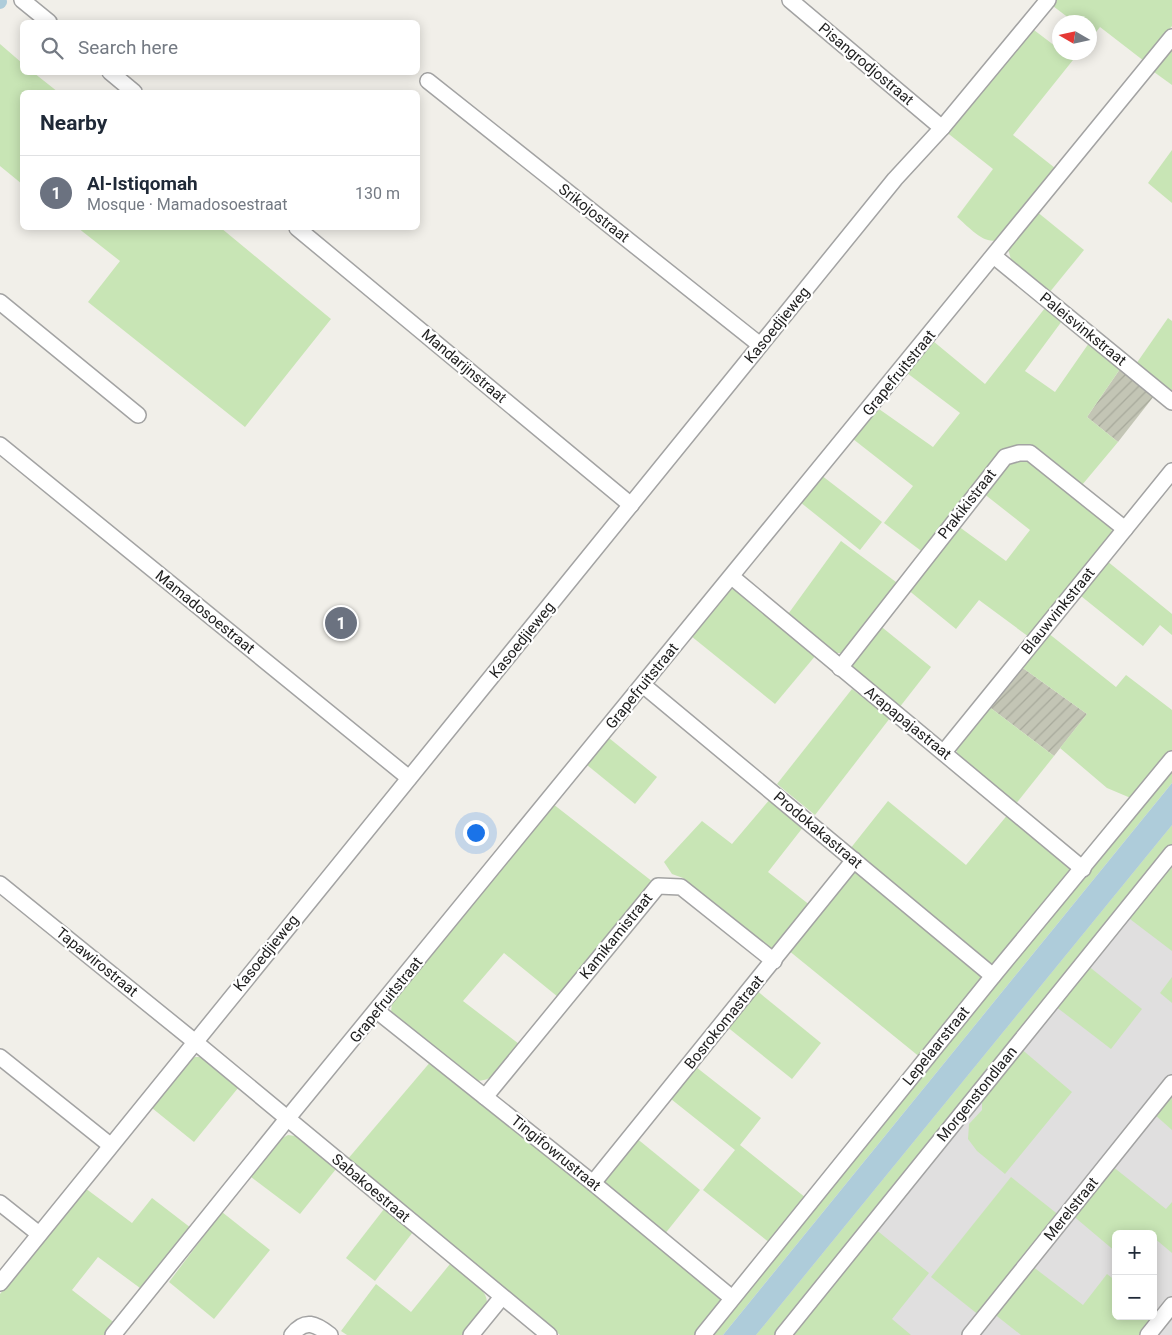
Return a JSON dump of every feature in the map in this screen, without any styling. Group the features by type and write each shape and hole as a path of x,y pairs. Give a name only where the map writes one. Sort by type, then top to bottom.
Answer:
{"street":[{"path":"22,0 47,20"},
{"name":"Pisangrodjostraat","path":"790,0 942,128"},
{"name":"Kasoedjieweg","path":"0,1283 194,1041 894,179 942,128 1048,0"},
{"name":"Grapefruitstraat","path":"113,1335 287,1119 995,257 1172,37"},
{"path":"114,75 132,90"},
{"name":"Srikojostraat","path":"428,81 760,345"},
{"name":"Mandarijnstraat","path":"299,230 631,504"},
{"name":"Paleisvinkstraat","path":"995,257 1172,402"},
{"path":"0,302 138,415"},
{"name":"Mamadosoestraat","path":"0,445 409,778"},
{"name":"Prakikistraat","path":"840,668 1005,457 1019,452 1030,453 1125,529"},
{"name":"Blauwvinkstraat","path":"944,752 1172,471"},
{"name":"Arapapajastraat","path":"732,578 1083,869"},
{"name":"Prodokakastraat","path":"643,685 993,976"},
{"name":"Lepelaarstraat","path":"703,1335 993,976 1172,759"},
{"name":"Morgenstondlaan","path":"783,1335 1172,853"},
{"name":"Bosrokomastraat","path":"593,1183 854,860"},
{"name":"Tapawirostraat","path":"0,884 194,1041"},
{"name":"Kamikamistraat","path":"485,1097 658,886 681,887 774,961"},
{"name":"Tingifowrustraat","path":"377,1011 593,1183 732,1298"},
{"name":"Sabakoestraat","path":"194,1041 549,1335"},
{"path":"0,1058 110,1145"},
{"name":"Merelstraat","path":"970,1335 1172,1083"},
{"path":"0,1203 39,1234"},
{"path":"470,1335 502,1297"},
{"path":"1148,1335 1172,1305"},
{"path":"292,1335 298,1327 308,1323 317,1324 330,1335"}],"shaded area":[{"path":"1120,369 1154,396 1118,442 1087,417"},
{"path":"1020,666 1087,714 1054,756 988,706"},
{"path":"1172,817 1172,1335 753,1335"}],"green space":[{"path":"1052,0 1172,0 1172,26 1144,61 1100,27 1097,31 1097,15 1065,15 1049,3"},
{"path":"1030,27 1052,44 1052,60 1073,60 1013,135 1055,168 1000,239 994,241 983,238 957,217 993,169 945,131"},
{"path":"0,44 20,61 20,75 37,75 55,90 20,90 20,182 0,166"},
{"path":"1172,48 1172,85 1154,72"},
{"path":"1172,150 1172,203 1148,183"},
{"path":"1036,211 1084,250 1049,293 1012,263 1008,249"},
{"path":"81,230 223,230 331,319 245,427 88,302 120,261"},
{"path":"1045,308 1062,321 1025,371 1055,392 1089,343 1120,369 1087,417 1118,442 1082,485 1025,446 924,553 884,523 913,486 853,439 879,409 933,447 960,413 907,373 933,341 985,384"},
{"path":"1168,318 1172,321 1172,392 1136,364"},
{"path":"1028,458 1106,519 1112,531 1109,540 1029,637 979,600 956,629 907,589 958,526 1006,561 1030,530 983,493 1004,464"},
{"path":"821,475 882,522 860,550 800,502"},
{"path":"841,541 900,585 851,646 842,653 830,653 786,617"},
{"path":"1107,561 1172,614 1172,635 1160,625 1143,646 1081,596"},
{"path":"732,589 741,591 816,655 775,704 691,636 721,598"},
{"path":"878,624 931,667 899,708 852,671 851,660"},
{"path":"1048,633 1116,687 1126,675 1172,710 1172,751 1133,799 1107,788 1060,748 1087,714 1020,666"},
{"path":"852,689 890,718 815,815 777,784"},
{"path":"988,706 1054,756 1015,805 959,759 956,749"},
{"path":"609,738 657,777 635,804 587,765"},
{"path":"1172,766 1172,783 723,1335 708,1335"},
{"path":"771,798 804,826 768,872 811,906 773,949 762,948 683,878 672,874 664,862 702,821 732,844"},
{"path":"888,801 966,865 1009,813 1065,859 1070,869 1068,878 993,965 850,849"},
{"path":"553,804 653,882 558,997 504,953 463,1001 519,1044 505,1064 494,1075 481,1081 473,1080 394,1019 391,1012 392,1003"},
{"path":"1172,825 1172,846 776,1335 756,1335"},
{"path":"1172,858 1172,951 1126,916"},
{"path":"854,872 860,872 980,971 982,979 921,1058 788,950"},
{"path":"1087,965 1142,1009 1111,1049 1055,1006"},
{"path":"1172,977 1172,1003 1160,993"},
{"path":"756,990 821,1043 792,1079 726,1026"},
{"path":"1019,1047 1072,1092 1005,1174 977,1151 968,1139 969,1124 982,1110 982,1094"},
{"path":"201,1057 238,1088 194,1142 152,1108 189,1059"},
{"path":"432,1060 715,1289 721,1299 718,1309 697,1335 560,1335 347,1160"},
{"path":"696,1067 761,1118 740,1145 806,1198 770,1243 703,1190 735,1150 671,1099"},
{"path":"1172,1091 1172,1130 1154,1114"},
{"path":"288,1135 295,1136 336,1169 300,1214 251,1177 281,1139"},
{"path":"635,1137 700,1190 664,1235 605,1187 603,1180"},
{"path":"1112,1166 1166,1209 1172,1202 1172,1253 1157,1240 1157,1230 1112,1230 1112,1249 1071,1214"},
{"path":"1011,1177 1060,1216 980,1316 931,1277"},
{"path":"85,1188 132,1223 152,1198 191,1228 140,1288 98,1257 72,1290 116,1324 106,1335 0,1335 0,1294"},
{"path":"384,1209 413,1232 375,1281 346,1258"},
{"path":"222,1212 270,1250 214,1319 169,1282"},
{"path":"874,1228 929,1273 892,1319 911,1335 790,1335"},
{"path":"450,1264 481,1288 487,1301 482,1314 463,1335 347,1335 341,1331 376,1284 411,1312"},
{"path":"1032,1266 1083,1305 1107,1274 1112,1278 1112,1320 1156,1320 1143,1335 1021,1335 993,1313"}],"water":[{"path":"1172,783 1172,825 756,1335 723,1335"}],"place":[{"name":"Al-Istiqomah","path":"341,623"}]}
